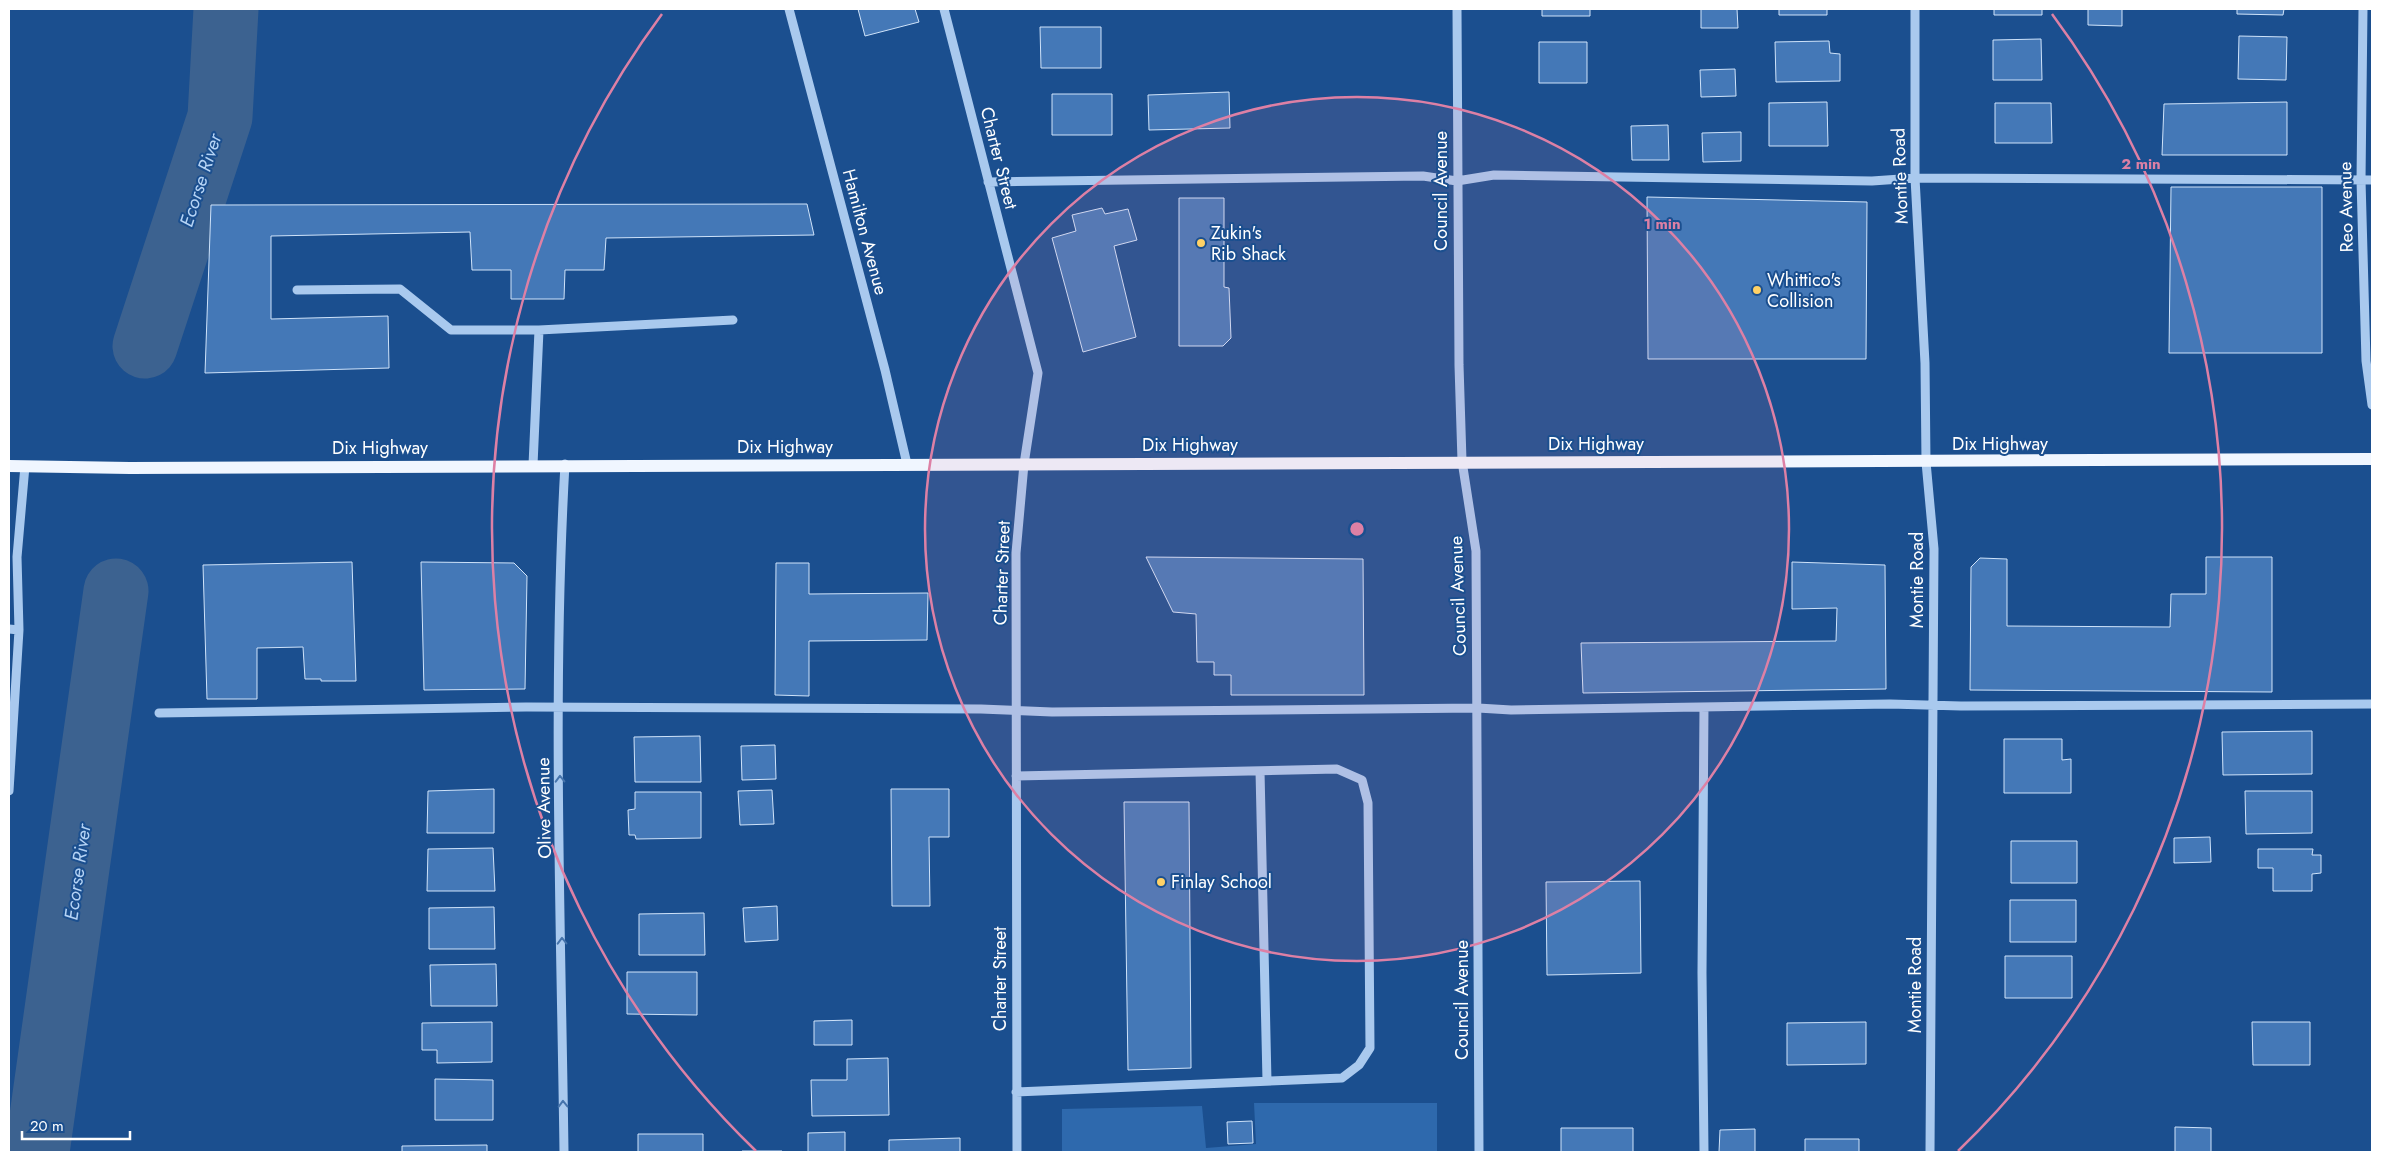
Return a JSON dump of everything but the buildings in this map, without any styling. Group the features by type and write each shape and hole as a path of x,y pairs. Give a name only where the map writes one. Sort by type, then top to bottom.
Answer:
{"main road":[{"name":"Dix Highway","path":"9,466 130,468 565,464 1024,464 1462,461 1926,462 2372,458"}],"street":[{"name":"Hamilton Avenue","path":"789,9 885,370 907,464"},
{"name":"Charter Street","path":"944,9 1038,374 1024,464 1016,553 1016,1152"},
{"name":"Council Avenue","path":"1458,9 1457,181 1462,461 1476,551 1479,1152"},
{"name":"Montie Road","path":"1915,9 1914,178 1926,363 1926,462 1934,538 1930,1152"},
{"name":"Reo Avenue","path":"2363,9 2361,180 2366,361 2372,405"},
{"path":"988,182 1423,176 1457,181 1494,175 1872,180 1914,178 2372,180"},
{"path":"297,290 400,289 451,330 539,330 734,320"},
{"path":"533,465 539,330"},
{"name":"Olive Avenue","path":"564,1152 559,708 560,554 565,464"},
{"path":"9,791 19,630 17,557 25,466"},
{"path":"9,629 19,630"},
{"path":"159,713 559,708 981,709 1016,712 1478,708 1511,710 1890,704 1933,706 2372,704"},
{"path":"1704,707 1702,972 1704,1152"},
{"path":"1016,776 1337,768 1362,780 1368,803 1370,1048 1358,1065 1342,1078 1016,1092"},
{"path":"1260,771 1267,1081"}],"shaded area":[{"path":"1254,1103 1437,1103 1437,1152 1062,1152 1062,1109 1202,1106 1206,1148 1256,1144"}],"waterway":[{"name":"Ecorse River","path":"145,346 220,117 226,9"},
{"name":"Ecorse River","path":"37,1152 116,591"}],"place":[{"name":"Zukin's Rib Shack","path":"1201,243"},
{"name":"Whittico's Collision","path":"1757,290"},
{"name":"Finlay School","path":"1161,882"}]}
